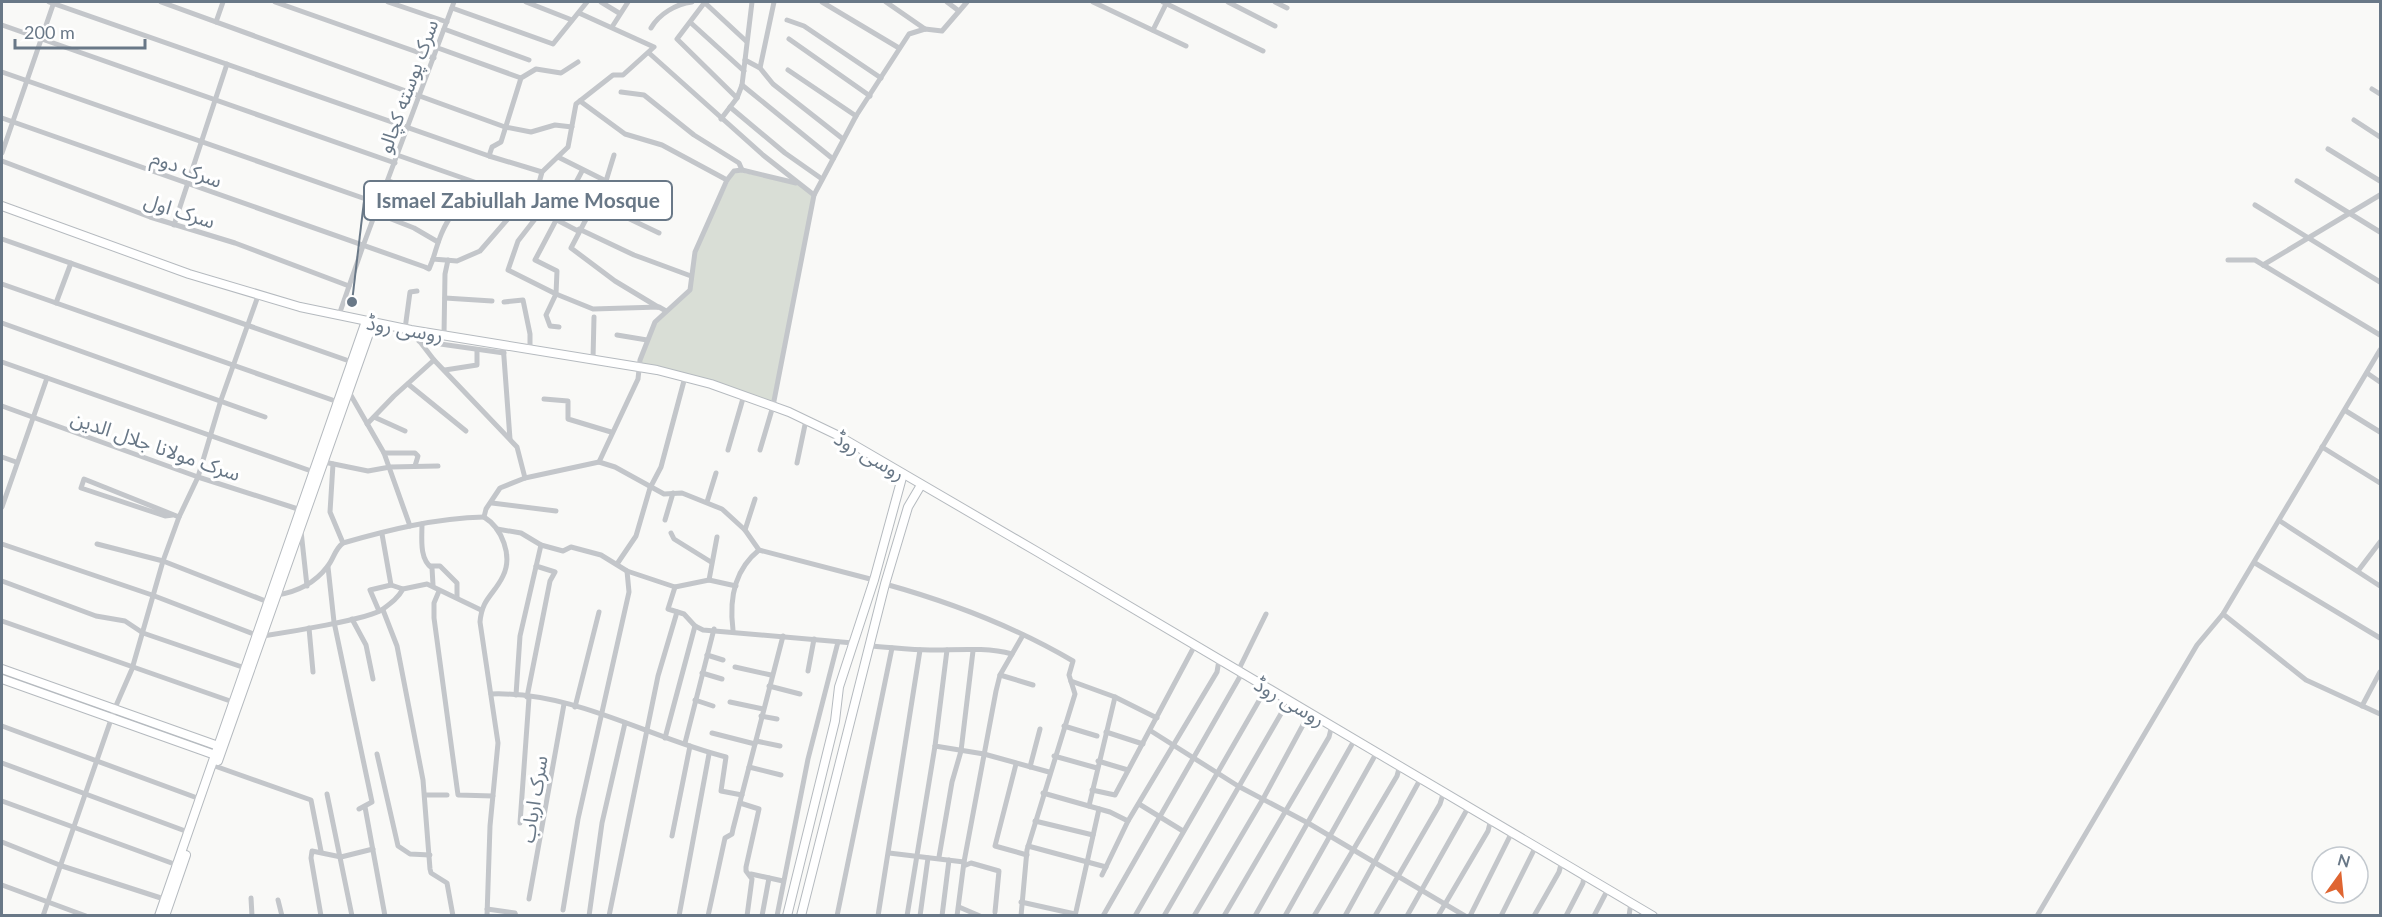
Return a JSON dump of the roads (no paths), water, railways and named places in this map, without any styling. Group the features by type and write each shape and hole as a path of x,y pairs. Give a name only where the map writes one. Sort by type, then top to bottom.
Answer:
{"main road":[{"name":"روسی روڈ","path":"2,206 163,266 258,296 370,322 530,347 685,377 744,395 806,420 903,474 1653,915"},
{"path":"220,747 245,668 277,595 299,527 301,510 352,362 370,322"},
{"path":"165,915 220,747 260,635 268,602 328,463 370,322"},
{"path":"787,915 835,721 839,687 874,580 903,474"},
{"path":"801,915 885,584 908,507 921,485"},
{"path":"2,669 220,747"},
{"path":"2,679 217,756"},
{"path":"159,915 214,765"},
{"path":"808,834 821,837"}],"street":[{"path":"2,153 52,2 408,128 542,172"},
{"path":"161,2 505,127 531,132 555,125 572,127"},
{"path":"216,22 223,2"},
{"path":"274,2 434,58"},
{"path":"300,10 303,2"},
{"path":"388,2 447,22"},
{"name":"سرک پوسته کچالو","path":"339,315 454,2"},
{"path":"526,2 572,20"},
{"path":"452,8 553,44 587,2"},
{"path":"601,2 619,13"},
{"path":"612,27 628,2"},
{"path":"651,28 656,20 682,3 692,2 703,4 746,41"},
{"path":"721,119 737,98 742,86 752,2"},
{"path":"760,68 774,2"},
{"path":"822,2 899,48"},
{"path":"886,2 925,29"},
{"path":"947,2 959,11"},
{"path":"759,450 773,406 814,195 856,116 909,34 925,29 942,31 967,2"},
{"path":"1093,2 1186,46"},
{"path":"1153,30 1165,2 1263,51"},
{"path":"1228,2 1275,26"},
{"path":"1275,2 1287,8"},
{"path":"703,4 677,39 680,45 737,98"},
{"path":"397,155 480,184 477,192 452,216 438,242 433,259 448,260 471,256 480,251 539,183 542,172 568,147 576,104 613,75 623,75 649,54 654,47 579,13"},
{"path":"787,20 804,26 880,78"},
{"path":"691,23 744,71"},
{"path":"2,25 395,163"},
{"path":"444,29 529,60"},
{"path":"789,39 870,96"},
{"path":"438,48 520,78"},
{"path":"649,54 721,119 796,183 814,195"},
{"path":"745,60 760,68 789,98 843,139"},
{"path":"489,156 492,147 501,141 520,78 536,69 561,73 578,62"},
{"path":"174,225 186,183 228,64"},
{"path":"788,70 856,116"},
{"path":"2,72 380,204"},
{"path":"742,86 833,159"},
{"path":"2372,89 2380,94"},
{"path":"621,92 644,95 694,135 739,162 741,170"},
{"path":"580,101 625,134 662,145 727,180"},
{"path":"730,107 785,153 822,179"},
{"name":"سرک دوم","path":"2,118 429,269 433,259"},
{"path":"2354,120 2380,137"},
{"path":"2328,149 2380,181"},
{"path":"614,155 606,181 578,230 571,248 615,281 666,311"},
{"path":"558,157 606,181"},
{"name":"سرک اول","path":"2,161 174,225 236,243 349,286"},
{"path":"598,462 638,379 638,368 646,340 656,321 688,294 699,243 727,180 734,171 741,170 796,183"},
{"path":"559,327 550,326 546,315 556,294 557,271 535,260 582,171"},
{"path":"389,181 418,192 452,216"},
{"path":"2297,181 2380,232"},
{"path":"539,183 556,192 518,241 508,270 593,309 659,307"},
{"path":"2263,265 2380,195"},
{"path":"594,202 659,233"},
{"path":"2255,205 2380,282"},
{"path":"376,213 414,228 438,242"},
{"path":"557,220 634,255 692,276"},
{"path":"2,239 181,304 352,362"},
{"path":"444,335 448,260"},
{"path":"2228,260 2255,260 2380,335"},
{"path":"56,303 71,263"},
{"path":"2,284 338,402"},
{"path":"417,291 410,292 408,329 434,360 517,447 525,478"},
{"path":"43,915 62,866 73,827 115,708 132,669 176,516 198,477 221,400 258,296"},
{"path":"445,298 492,302"},
{"path":"504,302 523,300 530,334 530,347"},
{"path":"593,359 594,318"},
{"path":"2,323 265,417"},
{"path":"616,335 646,340"},
{"path":"419,341 504,353"},
{"path":"503,344 510,439"},
{"path":"446,370 477,364 477,350"},
{"path":"2037,915 2197,645 2223,614 2322,447 2346,411 2380,350"},
{"path":"367,424 434,360"},
{"path":"2,362 314,472"},
{"path":"2367,373 2380,382"},
{"path":"617,564 636,536 650,488 668,447 685,377"},
{"path":"2,507 46,378"},
{"path":"408,384 466,431"},
{"path":"349,392 384,453 410,526"},
{"path":"728,450 744,395"},
{"path":"544,399 568,402 568,419 611,432"},
{"name":"سرک مولانا جلال الدین","path":"2,406 198,477 301,510"},
{"path":"2346,411 2380,432"},
{"path":"374,417 405,431"},
{"path":"797,463 806,420"},
{"path":"2322,447 2380,483"},
{"path":"384,453 415,453 418,456 415,466"},
{"path":"2,457 16,462"},
{"path":"484,517 486,509 500,488 525,478 598,462 615,467 664,494 682,493 722,509 745,530 759,550 874,580"},
{"path":"342,543 330,512 328,463 368,471 390,467 438,466"},
{"path":"707,502 716,473"},
{"path":"84,479 176,516 165,516 81,488 84,479"},
{"path":"664,520 673,493"},
{"path":"745,530 755,499"},
{"path":"492,503 556,511"},
{"path":"385,915 373,849 362,808 372,802 333,622 328,567 335,549 342,543 410,526 457,518 484,517 498,529 521,533 541,545 563,550 571,548 601,555 627,571 675,587 709,580 736,586"},
{"path":"2280,521 2380,586"},
{"path":"422,524 423,556 432,568 433,585"},
{"path":"299,527 307,586"},
{"path":"498,529 507,564 503,577 487,597 481,610 482,640 498,743 487,912 515,913 516,915"},
{"path":"671,533 674,539 711,562"},
{"path":"382,534 391,585"},
{"path":"709,580 717,537"},
{"path":"2358,571 2379,540 2380,542"},
{"path":"2,544 260,635 309,628 381,610 398,597 403,589"},
{"path":"97,544 164,561 268,602"},
{"path":"516,695 520,636 541,545"},
{"path":"733,630 730,605 742,567 759,550"},
{"path":"2254,563 2380,638"},
{"path":"429,566 440,566 458,583 457,597"},
{"path":"520,823 528,697 550,581 555,572 536,566"},
{"path":"277,595 299,591 328,567"},
{"path":"563,910 568,870 600,714 629,592 627,571"},
{"path":"2,581 96,616 125,621 143,633 245,668"},
{"path":"885,584 1009,626 1040,640 1073,661 1070,671 1075,694 1035,820 1027,855 1021,915"},
{"path":"453,915 447,884 431,873 425,795 397,646 370,590 391,585 403,589 433,585 439,591 457,597 465,604 481,610"},
{"path":"675,587 668,609 689,617 695,626 703,630 733,630 853,643"},
{"path":"439,591 434,603 435,628 458,795 493,796"},
{"path":"575,707 598,612"},
{"path":"609,915 658,676 677,612"},
{"path":"1103,915 1196,758 1240,672 1266,614"},
{"path":"2223,614 2306,680 2380,714"},
{"path":"352,619 366,645 373,679"},
{"path":"2,621 132,669 233,702"},
{"path":"665,738 695,626"},
{"path":"309,628 313,672"},
{"path":"672,836 695,700 714,629"},
{"path":"957,915 984,754 1000,675 1023,634"},
{"path":"708,915 726,835 732,834 771,675 783,636"},
{"path":"808,671 814,639"},
{"path":"777,915 808,759 838,642"},
{"path":"870,645 920,650 992,649 1012,654"},
{"path":"1092,790 1115,795 1195,645"},
{"path":"837,915 892,648"},
{"path":"878,915 920,650"},
{"path":"907,915 935,746 947,650"},
{"path":"939,857 952,782 960,751 973,651"},
{"path":"707,655 723,660"},
{"path":"1102,875 1128,821 1217,672 1219,660"},
{"path":"735,667 771,675"},
{"path":"2362,706 2380,672"},
{"path":"702,673 722,678"},
{"path":"1000,675 1033,685"},
{"path":"1071,681 1115,697 1157,718"},
{"path":"769,686 800,694"},
{"path":"1135,915 1260,699 1264,686"},
{"path":"491,694 516,695 575,707 727,759 721,791 742,795"},
{"path":"1089,806 1115,697"},
{"path":"1164,915 1282,712 1285,698"},
{"path":"695,700 713,706"},
{"path":"730,702 763,709"},
{"name":"سرک ارباب","path":"529,899 564,704"},
{"path":"1194,915 1263,799 1310,712"},
{"path":"761,716 777,719"},
{"path":"589,915 602,823 625,723"},
{"path":"1224,915 1329,737 1332,725"},
{"path":"2,726 200,799"},
{"path":"1064,726 1097,736"},
{"path":"1030,767 1040,729"},
{"path":"1151,731 1238,786 1286,810 1465,915"},
{"path":"1106,732 1143,744"},
{"path":"712,733 780,746"},
{"path":"1255,915 1355,739"},
{"path":"935,746 984,754 1049,772"},
{"path":"1285,915 1377,752"},
{"path":"377,753 398,846 410,854 430,855"},
{"path":"679,915 709,754"},
{"path":"1054,756 1128,770"},
{"path":"2,763 188,832"},
{"path":"1016,764 995,846 1027,855"},
{"path":"214,765 311,800 322,855 341,857 373,849"},
{"path":"1314,915 1397,776 1400,765"},
{"path":"749,767 781,775"},
{"path":"1345,915 1421,778"},
{"path":"1375,915 1440,804 1444,791"},
{"path":"1043,793 1099,809 1128,821"},
{"path":"327,794 352,915"},
{"path":"425,795 447,795"},
{"path":"2,801 177,866"},
{"path":"740,803 759,809 746,867 752,879 747,915"},
{"path":"1139,804 1183,831"},
{"path":"1407,915 1469,806"},
{"path":"1021,902 1075,915 1099,809"},
{"path":"1438,915 1488,831 1491,819"},
{"path":"1035,820 1093,835"},
{"path":"1470,915 1512,832"},
{"path":"2,842 62,866 165,899"},
{"path":"1029,846 1106,867"},
{"path":"1501,915 1536,846"},
{"path":"321,851 312,851 311,858 321,915"},
{"path":"889,853 928,858 939,857 999,870 995,912"},
{"path":"920,915 928,858"},
{"path":"942,915 949,860"},
{"path":"1534,915 1559,872 1562,861"},
{"path":"750,874 783,881"},
{"path":"1566,915 1583,884 1584,874"},
{"path":"762,915 769,878"},
{"path":"2,885 86,915"},
{"path":"1594,915 1608,889"},
{"path":"251,897 252,915"},
{"path":"278,900 282,915"},
{"path":"1629,915 1631,902"},
{"path":"958,907 980,915"}],"place":[{"name":"Ismael Zabiullah Jame Mosque","path":"352,302"}]}
